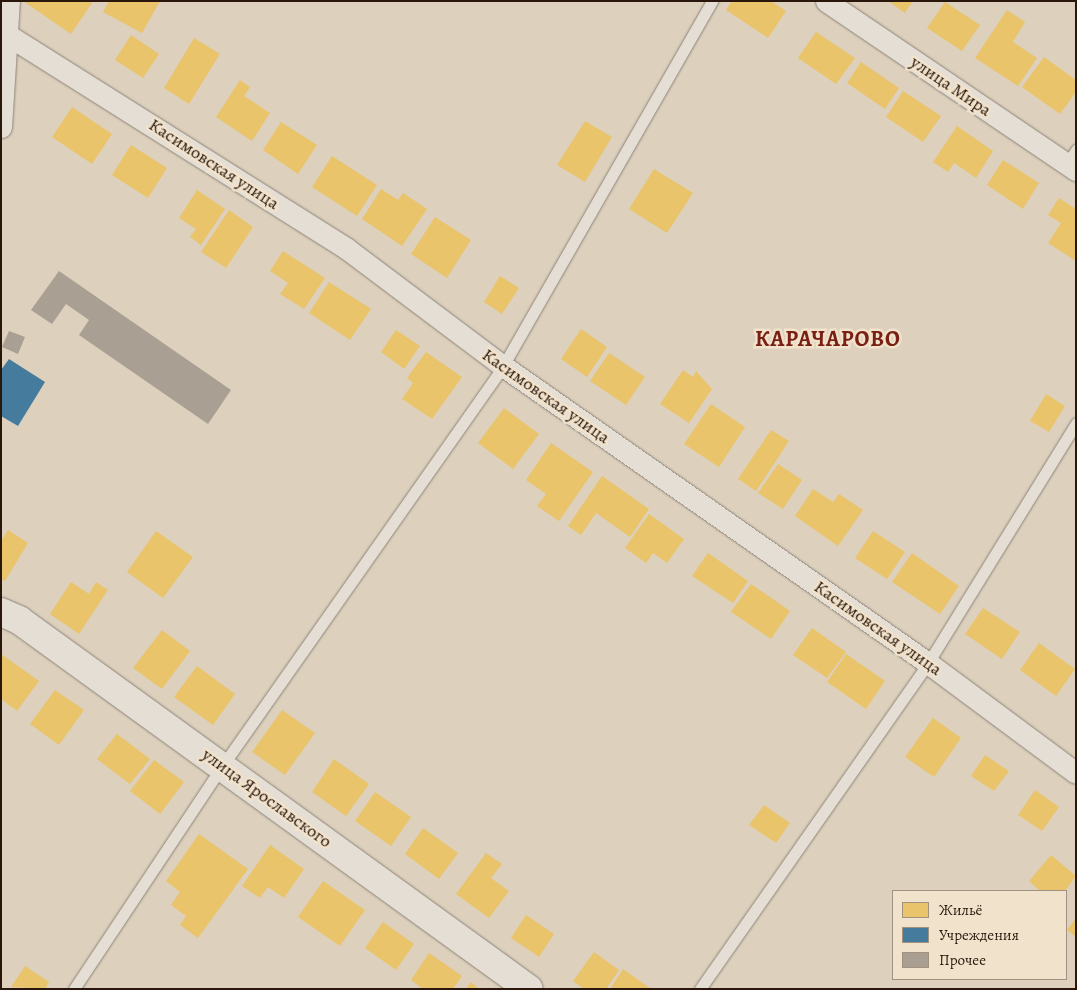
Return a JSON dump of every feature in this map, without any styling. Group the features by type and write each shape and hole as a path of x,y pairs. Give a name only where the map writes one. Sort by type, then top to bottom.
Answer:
{"street":[{"path":"1,127 8,1"},
{"name":"улица Мира","path":"826,1 1073,161"},
{"name":"Касимовская улица","path":"6,34 348,249 503,366 928,663 1076,773"},
{"name":"улица Ярославского","path":"1,612 19,620 223,765 529,989"}],"lane":[{"path":"74,989 223,765 503,366 712,1"},
{"path":"700,989 928,663 1076,423"}],"building: Жильё":[{"path":"23,1 90,1 92,3 71,34"},
{"path":"109,1 160,1 142,33 103,12"},
{"path":"732,1 771,1 786,11 768,38 726,10"},
{"path":"888,1 913,1 905,13"},
{"path":"945,2 980,25 962,51 927,28"},
{"path":"1007,10 1025,22 1013,42 1037,58 1018,86 975,58"},
{"path":"816,32 855,58 836,84 798,58"},
{"path":"131,35 159,54 143,78 115,60"},
{"path":"194,38 220,54 189,104 164,88"},
{"path":"1044,57 1076,80 1076,92 1060,114 1022,87"},
{"path":"861,62 899,88 885,109 847,83"},
{"path":"240,80 250,87 244,96 270,113 252,141 216,117"},
{"path":"903,91 941,116 923,142 886,117"},
{"path":"72,107 112,134 92,164 52,137"},
{"path":"585,121 612,137 585,182 557,165"},
{"path":"281,122 317,145 298,174 263,150"},
{"path":"957,126 993,151 976,178 954,163 948,172 933,162"},
{"path":"131,145 167,168 148,198 112,175"},
{"path":"332,156 377,185 357,216 312,187"},
{"path":"1003,160 1039,183 1023,209 987,185"},
{"path":"654,169 693,193 667,233 629,209"},
{"path":"381,189 398,200 403,193 427,209 402,246 362,219"},
{"path":"197,190 225,209 201,245 190,237 196,229 179,218"},
{"path":"1059,198 1076,209 1076,261 1048,243 1061,223 1048,215"},
{"path":"229,210 253,227 226,268 201,252"},
{"path":"435,217 471,240 447,278 411,254"},
{"path":"283,251 325,278 304,309 280,294 288,283 270,271"},
{"path":"500,276 519,288 502,314 484,302"},
{"path":"329,282 371,309 350,340 309,313"},
{"path":"581,329 607,347 587,377 561,359"},
{"path":"396,330 420,346 404,369 381,352"},
{"path":"426,352 462,377 432,419 402,399 413,383 407,378"},
{"path":"609,353 645,377 626,405 590,381"},
{"path":"683,370 693,377 696,371 712,389 689,423 660,404"},
{"path":"1046,394 1065,406 1049,432 1030,421"},
{"path":"711,404 745,427 719,467 684,444"},
{"path":"504,408 539,434 513,469 478,443"},
{"path":"771,430 789,441 756,491 738,479"},
{"path":"551,443 593,472 559,521 537,506 546,494 526,480"},
{"path":"778,464 802,480 783,509 758,493"},
{"path":"602,476 649,509 630,537 596,513 581,535 568,526"},
{"path":"813,489 833,502 839,494 863,510 838,546 795,516"},
{"path":"649,514 684,539 667,563 653,553 646,563 625,548"},
{"path":"8,530 28,543 5,581 1,579 1,541"},
{"path":"156,531 193,557 163,598 127,572"},
{"path":"873,531 905,552 887,579 855,558"},
{"path":"708,553 748,581 733,603 692,576"},
{"path":"912,553 959,586 940,614 892,582"},
{"path":"71,582 89,594 96,582 108,590 79,634 50,614"},
{"path":"751,584 790,611 771,639 731,612"},
{"path":"983,608 1020,632 1002,659 965,634"},
{"path":"812,628 846,652 827,678 793,655"},
{"path":"162,630 190,651 162,689 133,668"},
{"path":"1039,643 1075,669 1056,696 1020,670"},
{"path":"1,654 39,681 17,711 1,699"},
{"path":"846,654 885,681 866,709 827,682"},
{"path":"197,666 235,694 213,725 174,697"},
{"path":"55,690 84,710 59,745 30,724"},
{"path":"282,710 315,733 285,775 252,752"},
{"path":"933,718 961,738 934,777 905,757"},
{"path":"117,734 150,759 130,784 97,759"},
{"path":"985,755 1009,771 994,791 971,776"},
{"path":"334,759 369,784 346,816 312,792"},
{"path":"154,760 184,782 160,814 130,791"},
{"path":"1035,790 1059,807 1042,831 1018,815"},
{"path":"375,792 411,817 391,846 355,821"},
{"path":"764,805 790,823 776,843 749,825"},
{"path":"423,828 458,853 439,879 405,854"},
{"path":"199,834 248,869 198,938 180,925 186,916 171,905 180,892 166,881"},
{"path":"270,845 304,869 284,898 268,887 260,898 242,886"},
{"path":"486,853 502,864 491,878 509,891 489,918 456,894"},
{"path":"1051,855 1076,876 1066,890 1039,890 1029,881"},
{"path":"323,881 365,910 340,946 298,917"},
{"path":"526,915 554,934 539,957 511,938"},
{"path":"1076,918 1076,937 1067,930"},
{"path":"383,922 414,944 396,970 365,948"},
{"path":"594,952 619,970 606,989 584,989 573,981"},
{"path":"429,953 462,976 453,989 423,989 411,980"},
{"path":"25,966 49,982 45,989 11,987"},
{"path":"623,969 651,989 610,989"},
{"path":"471,982 479,989 466,989"}],"building: Учреждения":[{"path":"9,359 45,382 18,426 1,416 1,370"}],"building: Прочее":[{"path":"59,271 231,390 208,424 79,335 89,320 66,304 52,324 31,310"},
{"path":"9,331 25,337 18,354 2,347"}],"district":[{"name":"КАРАЧАРОВО","path":"828,340"}]}
